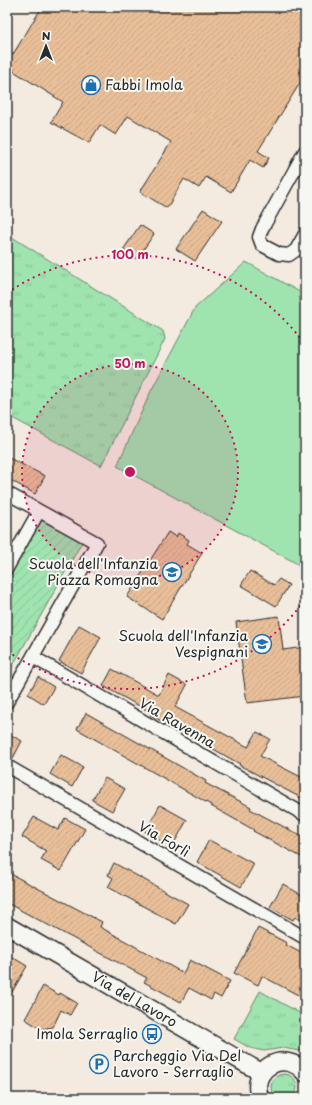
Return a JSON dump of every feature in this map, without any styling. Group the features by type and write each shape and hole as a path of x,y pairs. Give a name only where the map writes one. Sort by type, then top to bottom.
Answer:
{"main road":[{"name":"Via del Lavoro","path":"7,926 262,1073"},
{"path":"260,1098 258,1086 259,1079 267,1067 274,1063 288,1062 295,1064 305,1073"}],"street":[{"path":"305,151 262,229 259,238 262,245 279,254 289,255 296,250 305,234"},
{"path":"7,493 97,543 7,702"},
{"path":"7,568 39,510"},
{"name":"Via Ravenna","path":"33,657 305,815"},
{"name":"Via Forlì","path":"7,766 305,938"}],"green space":[{"path":"7,234 163,331 165,339 101,466 7,415"},
{"path":"246,262 305,295 305,568 117,466 151,391 195,308"},
{"path":"41,519 82,542 7,676 7,580"},
{"path":"260,991 305,1016 305,1052 283,1048 264,1051 250,1048 234,1039"},
{"path":"284,1074 293,1078 297,1087 293,1096 284,1100 275,1096 271,1087 275,1078"}],"building":[{"path":"42,7 305,7 305,75 258,151 269,158 263,168 250,160 231,192 206,177 199,188 184,179 167,208 140,192 171,142 128,116 116,135 100,125 89,143 51,122 63,102 7,67 7,64"},
{"path":"203,209 222,221 195,261 176,249"},
{"path":"140,225 154,234 137,259 123,250"},
{"path":"7,457 45,476 35,494 7,478"},
{"path":"168,532 176,537 178,533 189,540 187,544 202,553 162,619 127,597"},
{"path":"250,571 274,585 279,579 289,585 276,606 241,585"},
{"path":"279,616 283,650 305,647 305,696 247,703 236,622"},
{"path":"79,625 101,637 81,673 59,661"},
{"path":"112,669 159,695 169,675 187,685 175,707 248,747 257,732 270,739 260,756 305,779 305,800 150,715 152,713 103,686"},
{"path":"38,677 54,687 44,704 28,694"},
{"path":"86,713 206,781 205,783 251,807 250,809 305,838 305,859 253,831 254,830 211,805 77,729"},
{"path":"7,733 22,741 12,760 7,759"},
{"path":"61,755 83,767 72,787 50,774"},
{"path":"105,778 125,789 112,811 92,800"},
{"path":"160,805 187,820 172,847 145,832"},
{"path":"34,817 58,830 65,818 85,829 61,871 41,860 46,851 22,837"},
{"path":"209,840 254,864 241,887 197,862"},
{"path":"114,863 188,904 176,924 108,887 113,878 108,875"},
{"path":"7,872 102,922 100,927 183,973 190,960 230,981 221,998 214,994 211,1000 189,988 181,1002 144,982 147,978 7,903"},
{"path":"283,884 305,897 305,923 295,917 293,920 270,907"},
{"path":"258,928 287,943 286,945 305,955 305,986 300,996 262,976 258,985 234,973"},
{"path":"7,954 27,966 7,1001"},
{"path":"43,986 59,995 60,993 77,1003 70,1015 61,1010 53,1027 41,1029 25,1019"}],"place":[{"name":"Fabbi Imola","path":"91,85"},
{"name":"Scuola dell'Infanzia Piazza Romagna","path":"172,572"},
{"name":"Scuola dell'Infanzia Vespignani","path":"262,644"},
{"name":"Imola Serraglio","path":"152,1034"},
{"name":"Parcheggio Via Del Lavoro - Serraglio","path":"99,1064"}]}
